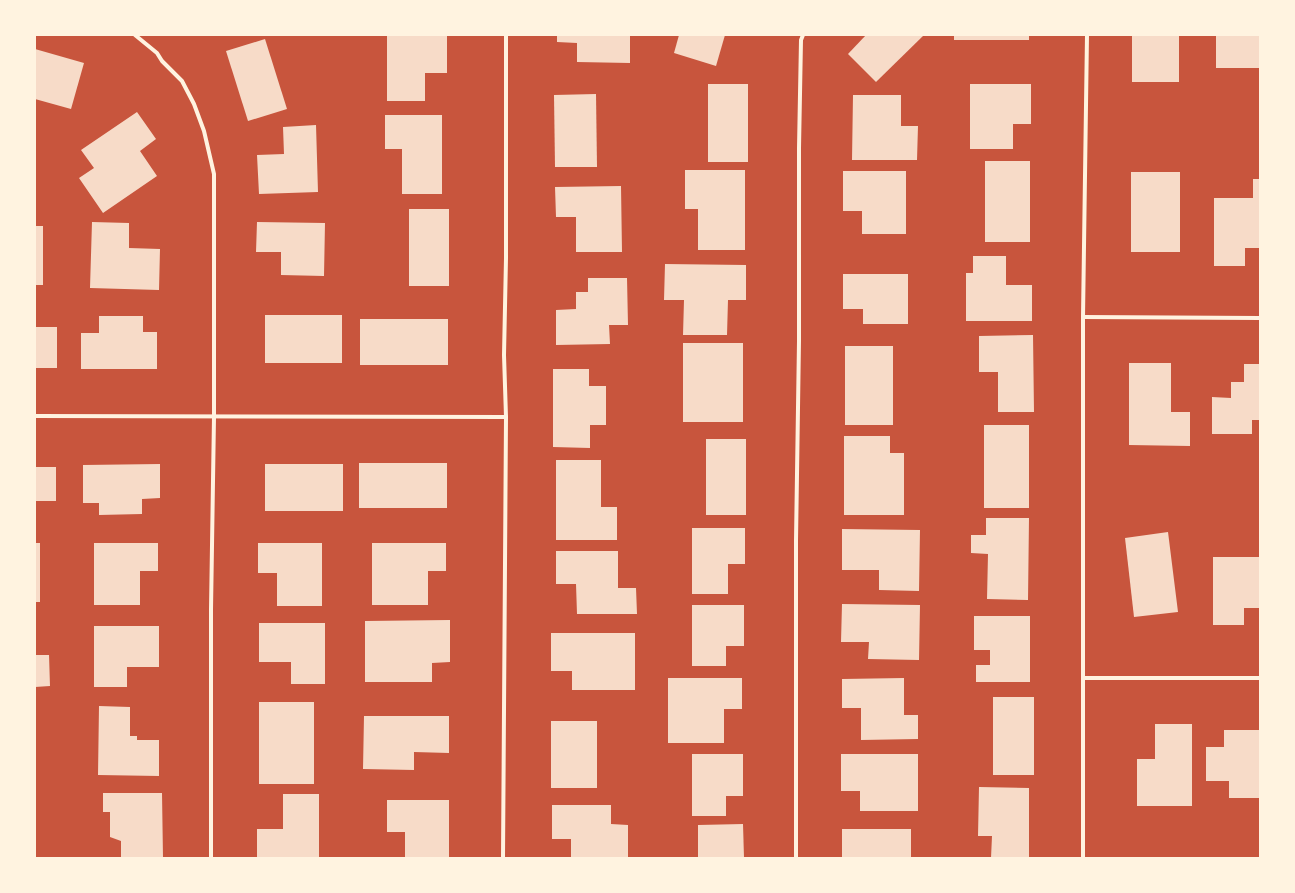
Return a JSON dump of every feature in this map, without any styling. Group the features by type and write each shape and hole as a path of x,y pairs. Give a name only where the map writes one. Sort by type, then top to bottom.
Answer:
{"street":[{"path":"135,35 157,53 162,61 182,82 194,104 204,131 214,174 211,858"},
{"path":"503,858 506,417 504,355 506,258 506,35"},
{"path":"796,858 796,541 799,341 799,148 801,40 803,35"},
{"path":"1083,858 1083,317 1087,35"},
{"path":"1083,317 1260,318"},
{"path":"35,416 506,417"},
{"path":"1083,678 1260,678"}],"building":[{"path":"387,35 447,35 447,73 425,73 425,101 387,101"},
{"path":"557,35 630,35 630,63 577,62 577,43 557,42"},
{"path":"679,35 725,35 716,66 674,53"},
{"path":"866,35 924,35 876,82 848,54"},
{"path":"954,35 1029,35 1029,40 954,40"},
{"path":"1132,35 1179,35 1179,82 1132,82"},
{"path":"1216,35 1260,35 1260,68 1216,68"},
{"path":"265,39 287,109 248,121 226,51"},
{"path":"35,49 84,63 71,109 35,99"},
{"path":"708,84 748,84 748,162 708,162"},
{"path":"970,84 1031,84 1031,124 1013,124 1013,149 970,149"},
{"path":"596,94 597,167 555,167 554,95"},
{"path":"853,95 901,95 901,126 918,126 917,160 852,160"},
{"path":"137,112 156,139 140,151 157,176 103,213 79,178 94,168 81,150"},
{"path":"385,115 442,115 442,194 402,194 402,149 385,149"},
{"path":"316,125 318,192 259,194 257,155 284,154 283,127"},
{"path":"985,161 1030,161 1030,242 985,242"},
{"path":"685,170 745,170 745,250 698,250 698,209 685,209"},
{"path":"843,171 906,171 906,234 862,234 862,211 843,211"},
{"path":"1131,172 1180,172 1180,252 1131,252"},
{"path":"1253,179 1260,179 1260,248 1245,248 1245,266 1214,266 1214,198 1253,198"},
{"path":"621,186 622,252 576,252 576,217 556,217 555,187"},
{"path":"409,209 449,209 449,286 409,286"},
{"path":"92,222 129,223 129,248 160,249 159,290 90,288"},
{"path":"257,222 325,223 324,276 281,275 281,252 256,252"},
{"path":"35,226 43,226 43,285 35,285"},
{"path":"973,256 1006,256 1006,285 1032,285 1032,321 966,321 966,273 973,273"},
{"path":"665,264 746,265 746,300 728,300 727,335 683,335 684,300 664,300"},
{"path":"843,274 908,274 908,324 863,324 863,309 843,309"},
{"path":"588,278 627,278 628,325 609,325 610,344 556,345 556,310 576,309 576,292 588,292"},
{"path":"265,315 342,315 342,363 265,363"},
{"path":"99,316 143,316 143,332 157,332 157,369 81,369 81,333 99,333"},
{"path":"360,319 448,319 448,365 360,365"},
{"path":"35,327 57,327 57,368 35,368"},
{"path":"1033,335 1034,412 998,412 998,372 979,372 979,336"},
{"path":"683,343 743,343 743,422 683,422"},
{"path":"845,346 893,346 893,425 845,425"},
{"path":"1129,363 1171,363 1171,412 1190,412 1190,446 1129,445"},
{"path":"1244,364 1260,364 1260,420 1252,420 1252,434 1212,434 1212,397 1231,398 1231,382 1244,382"},
{"path":"553,369 589,369 589,386 606,386 606,425 590,425 590,448 553,447"},
{"path":"984,425 1029,425 1029,508 984,508"},
{"path":"844,436 890,436 890,453 904,453 904,515 844,515"},
{"path":"706,439 746,439 746,515 706,515"},
{"path":"556,460 601,460 601,507 617,507 617,540 556,540"},
{"path":"359,463 447,463 447,508 359,508"},
{"path":"160,464 160,498 142,499 142,514 99,515 99,503 83,503 83,465"},
{"path":"265,464 343,464 343,511 265,511"},
{"path":"35,467 56,467 56,501 35,501"},
{"path":"986,518 1029,518 1028,600 987,599 988,554 971,553 971,535 986,535"},
{"path":"692,528 745,528 745,564 728,564 728,594 692,594"},
{"path":"842,529 920,530 919,591 879,590 879,570 842,570"},
{"path":"1168,532 1178,612 1134,617 1125,538"},
{"path":"35,543 40,543 40,602 35,602"},
{"path":"94,543 158,543 158,571 140,571 140,605 94,605"},
{"path":"258,543 322,543 322,606 277,606 277,573 258,573"},
{"path":"372,543 446,543 446,571 428,571 428,605 372,605"},
{"path":"556,551 618,551 618,588 636,588 637,614 577,614 576,584 556,584"},
{"path":"1213,557 1260,557 1260,608 1244,608 1244,625 1213,625"},
{"path":"842,604 920,605 919,660 868,659 869,642 841,642"},
{"path":"692,605 744,605 744,646 726,646 726,666 692,666"},
{"path":"974,616 1030,616 1030,682 976,682 976,665 990,665 990,650 974,650"},
{"path":"450,620 450,662 432,663 432,682 365,682 365,621"},
{"path":"259,623 325,623 325,684 291,684 291,662 259,662"},
{"path":"94,626 159,626 159,667 127,667 127,687 94,687"},
{"path":"551,633 635,633 635,690 572,690 572,671 551,671"},
{"path":"35,655 49,655 50,686 35,687"},
{"path":"668,678 742,678 742,709 724,709 724,743 668,743"},
{"path":"904,678 904,715 918,715 918,739 861,740 861,708 842,708 842,679"},
{"path":"993,697 1034,697 1034,775 993,775"},
{"path":"259,702 314,702 314,784 259,784"},
{"path":"99,706 130,707 130,736 137,736 137,740 159,740 159,776 98,775"},
{"path":"364,716 449,716 449,753 414,752 414,770 363,769"},
{"path":"551,721 597,721 597,788 551,788"},
{"path":"1155,724 1192,724 1192,806 1137,806 1137,759 1155,759"},
{"path":"1224,730 1260,730 1260,798 1229,798 1229,781 1206,781 1206,747 1224,747"},
{"path":"692,754 743,754 743,796 726,796 726,816 692,816"},
{"path":"841,754 918,754 918,811 860,811 860,791 841,791"},
{"path":"979,787 1029,788 1029,858 991,858 992,836 978,836"},
{"path":"103,793 162,793 163,858 121,858 121,841 110,837 110,812 103,812"},
{"path":"283,794 319,794 319,858 257,858 257,829 283,829"},
{"path":"387,800 449,800 449,858 405,858 405,832 387,832"},
{"path":"552,805 611,805 611,824 628,825 628,858 571,858 571,839 552,839"},
{"path":"743,824 744,858 698,858 698,825"},
{"path":"842,829 911,829 911,858 842,858"}]}
